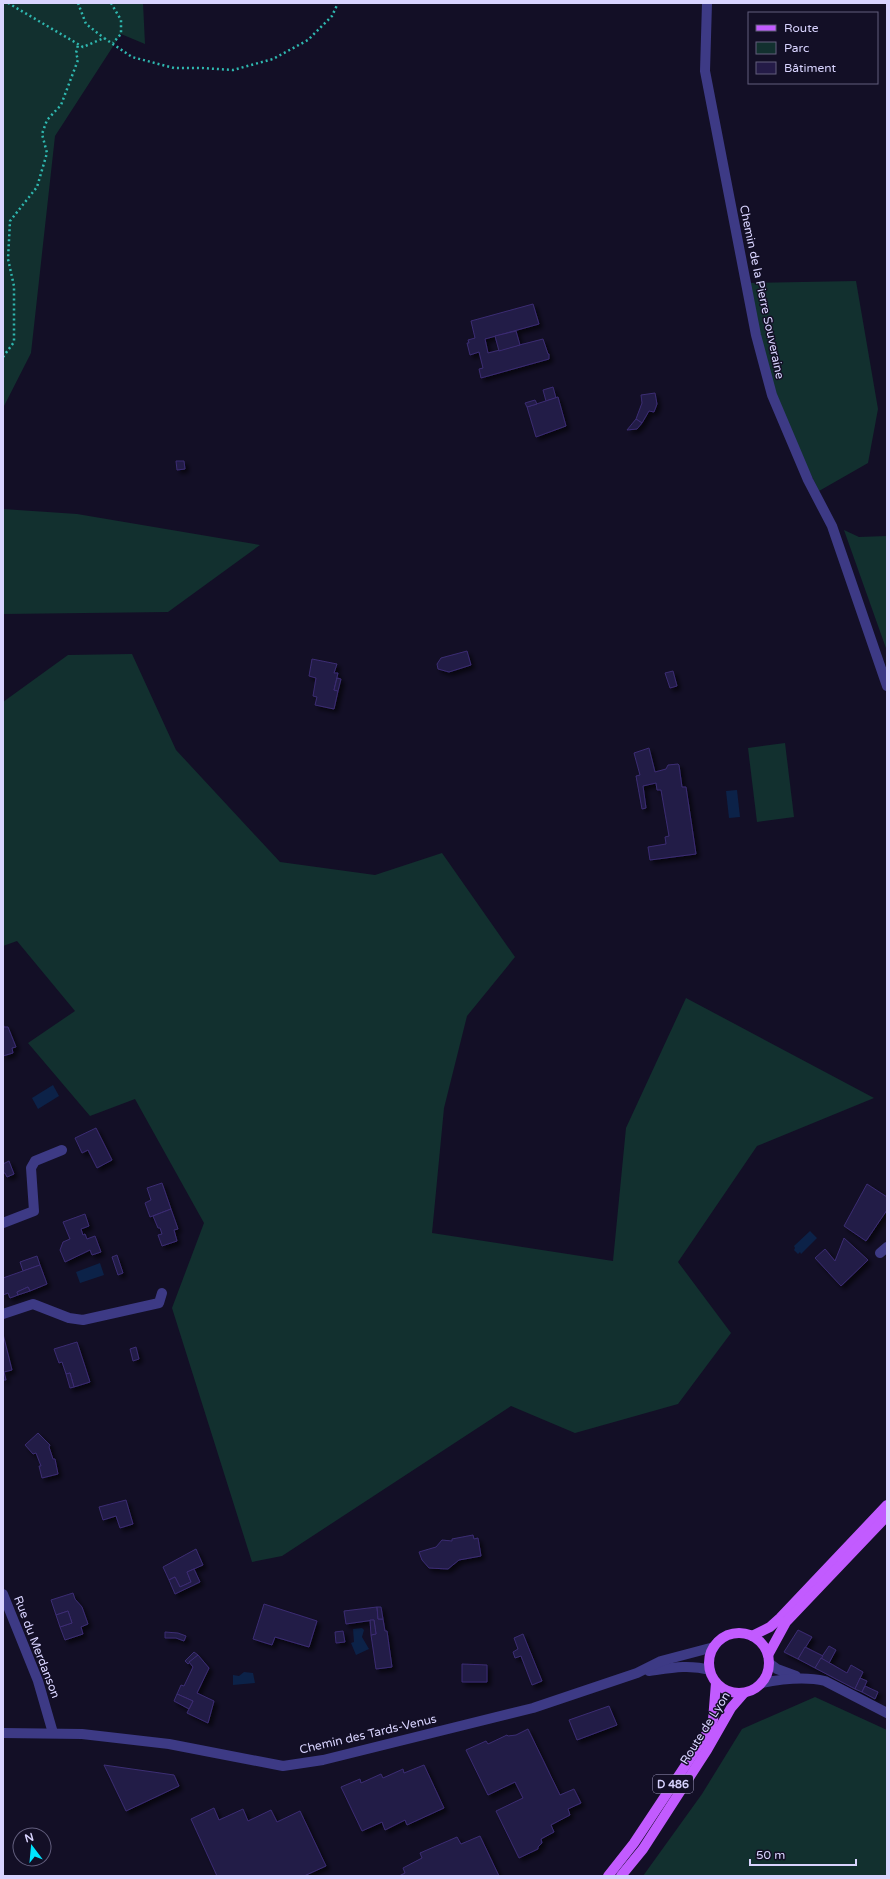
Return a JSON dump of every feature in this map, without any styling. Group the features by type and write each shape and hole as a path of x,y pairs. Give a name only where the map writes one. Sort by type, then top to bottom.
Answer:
{"main road":[{"path":"752,1636 770,1627 780,1618 887,1505"},
{"path":"768,1659 764,1647 752,1636 744,1634 727,1636 714,1647 710,1658 710,1670 716,1683 728,1691 744,1692 755,1688 761,1683 765,1677 768,1659 786,1622 887,1516"},
{"name":"Route de Lyon","path":"608,1876 634,1843 707,1733 713,1720 716,1683"},
{"name":"Route de Lyon","path":"621,1876 643,1849 707,1750 731,1708 744,1692"}],"street":[{"name":"Chemin de la Pierre Souveraine","path":"707,3 704,70 756,335 772,395 808,480 832,526 887,686"},
{"path":"3,1223 34,1211 31,1168 36,1161 62,1150"},
{"path":"3,1314 33,1304 69,1318 83,1320 159,1303 162,1293"},
{"name":"Rue du Merdanson","path":"3,1594 38,1681 52,1733"},
{"name":"Chemin des Tards-Venus","path":"3,1733 82,1734 169,1744 283,1766 323,1760 533,1708 637,1673 661,1661 714,1647"},
{"path":"768,1659 777,1669 806,1678 825,1681 887,1713"},
{"name":"Chemin des Tards-Venus","path":"637,1673 683,1666 692,1666 710,1670"},
{"path":"761,1683 784,1679 806,1678"}],"path":[{"path":"8,3 83,47 104,38"},
{"path":"78,3 86,24 132,57 174,68 233,70 274,59 308,40 332,16 338,3"},
{"path":"111,3 121,20 121,34 113,43"},
{"path":"3,357 14,342 14,286 8,260 10,222 37,188 47,153 42,134 47,120 61,104 78,60 76,53 78,45"}],"green space":[{"path":"3,3 143,3 145,44 121,34 55,136 31,353 3,408"},
{"path":"856,281 878,409 868,463 819,491 772,395 750,283"},
{"path":"3,509 77,514 260,545 168,612 3,614"},
{"path":"844,530 859,537 887,536 887,651"},
{"path":"132,654 176,750 280,862 375,875 442,853 515,957 467,1016 444,1108 432,1233 613,1261 626,1128 686,998 874,1098 757,1146 678,1262 731,1333 678,1404 575,1433 511,1406 282,1556 252,1562 172,1308 204,1223 135,1099 90,1116 28,1043 75,1011 17,941 3,946 3,702 68,655"},
{"path":"785,743 794,817 757,822 748,748"},
{"path":"815,1697 887,1730 887,1876 643,1876 702,1794 742,1729"}],"water":[{"path":"737,790 740,817 729,818 726,791"},
{"path":"53,1085 59,1096 38,1109 32,1098"},
{"path":"810,1231 817,1238 801,1254 800,1252 798,1254 794,1250 794,1246"},
{"path":"100,1263 104,1275 80,1283 76,1272"},
{"path":"362,1628 364,1630 362,1637 369,1649 356,1655 351,1643 354,1642 353,1629"},
{"path":"244,1672 253,1673 255,1683 233,1685 233,1675 239,1676"}],"building":[{"path":"533,304 539,324 485,339 488,353 543,339 549,354 549,359 481,378 479,369 483,368 479,352 470,355 467,343 469,343 468,340 475,338 471,321"},
{"path":"516,331 520,345 499,351 495,336"},
{"path":"553,387 556,398 546,401 543,390"},
{"path":"655,393 657,404 654,412 649,411 642,423 636,419 642,403 641,395"},
{"path":"558,397 566,426 536,437 527,407"},
{"path":"535,400 537,404 527,407 525,403"},
{"path":"636,419 642,423 637,429 627,430"},
{"path":"176,461 184,461 185,469 177,470"},
{"path":"467,651 471,665 449,672 438,669 437,664 441,658"},
{"path":"312,659 337,664 334,673 338,673 334,690 338,691 334,709 315,705 317,697 313,696 316,678 309,676"},
{"path":"673,671 677,686 670,688 665,673"},
{"path":"337,678 341,679 338,691 334,690"},
{"path":"649,748 655,772 666,769 668,765 679,765 682,787 686,787 696,854 650,860 648,847 666,844 665,837 669,836 661,790 657,790 656,783 643,786 646,808 642,809 636,776 640,775 634,753"},
{"path":"3,1023 4,1027 8,1027 16,1047 12,1048 13,1053 3,1056"},
{"path":"96,1128 112,1160 97,1168 88,1150 82,1153 75,1138"},
{"path":"9,1161 14,1174 7,1177 5,1173 3,1173 3,1164"},
{"path":"162,1183 171,1209 150,1217 145,1203 151,1200 147,1188"},
{"path":"867,1184 887,1197 887,1210 866,1241 844,1226"},
{"path":"171,1209 178,1229 174,1230 177,1241 162,1246 158,1235 162,1234 153,1216"},
{"path":"85,1214 89,1226 81,1229 83,1235 85,1234 87,1239 95,1236 101,1252 92,1255 90,1250 65,1262 60,1250 63,1242 70,1239 63,1222"},
{"path":"844,1238 868,1260 841,1286 815,1258 825,1249 835,1261"},
{"path":"117,1255 123,1273 118,1275 112,1257"},
{"path":"37,1256 40,1265 23,1271 20,1262"},
{"path":"40,1265 47,1284 30,1291 28,1287 17,1292 18,1295 10,1298 8,1293 3,1295 3,1278"},
{"path":"28,1287 30,1291 18,1295 17,1292"},
{"path":"3,1334 12,1370 4,1372 6,1380 3,1380"},
{"path":"77,1342 90,1382 74,1387 70,1373 66,1374 62,1362 59,1363 54,1349"},
{"path":"136,1347 139,1359 133,1361 130,1349"},
{"path":"70,1373 74,1387 70,1388 66,1374"},
{"path":"38,1433 50,1445 49,1447 53,1459 55,1459 58,1474 42,1478 39,1466 41,1466 36,1453 33,1454 25,1445"},
{"path":"126,1500 133,1524 120,1528 116,1516 103,1520 99,1507"},
{"path":"473,1535 474,1539 478,1538 481,1556 459,1560 448,1569 429,1568 422,1560 419,1552 436,1547 442,1540 452,1541 452,1539"},
{"path":"196,1549 203,1565 187,1572 191,1582 180,1587 175,1577 169,1580 163,1567"},
{"path":"194,1569 200,1582 175,1594 169,1580 175,1577 180,1587 191,1582 187,1572"},
{"path":"73,1593 75,1599 82,1607 88,1624 81,1627 83,1634 65,1640 60,1627 72,1623 68,1611 56,1615 51,1600"},
{"path":"264,1604 317,1621 309,1647 275,1637 272,1645 253,1639"},
{"path":"377,1607 378,1619 383,1619 385,1631 387,1631 392,1667 376,1669 371,1635 376,1634 374,1620 346,1624 344,1611"},
{"path":"377,1607 381,1607 383,1619 378,1619"},
{"path":"68,1611 72,1623 60,1627 56,1615"},
{"path":"370,1620 374,1620 376,1634 371,1635"},
{"path":"798,1630 812,1637 798,1659 784,1652"},
{"path":"343,1631 345,1642 336,1643 335,1632"},
{"path":"165,1632 178,1633 186,1636 184,1641 176,1638 165,1638"},
{"path":"523,1634 542,1681 532,1685 521,1656 515,1658 513,1652 518,1649 514,1638"},
{"path":"829,1646 836,1650 829,1663 821,1658"},
{"path":"805,1647 823,1656 815,1668 798,1659"},
{"path":"194,1652 198,1655 188,1664 185,1661"},
{"path":"198,1655 209,1668 197,1693 214,1701 208,1723 187,1713 193,1701 177,1694 181,1685 184,1686 193,1667 189,1662"},
{"path":"821,1658 847,1673 851,1665 863,1672 855,1689 815,1668"},
{"path":"462,1664 487,1665 487,1682 462,1682"},
{"path":"860,1678 867,1681 862,1692 855,1689"},
{"path":"865,1686 878,1692 875,1699 862,1692"},
{"path":"177,1694 193,1701 189,1709 174,1701"},
{"path":"609,1706 617,1725 577,1740 569,1720"},
{"path":"528,1729 560,1795 574,1789 581,1803 568,1809 570,1815 551,1825 554,1832 541,1839 542,1843 538,1849 519,1858 496,1811 523,1798 515,1782 488,1795 466,1750 486,1741 488,1744 507,1735 516,1735"},
{"path":"104,1765 174,1775 179,1786 126,1811"},
{"path":"424,1765 444,1808 407,1825 405,1820 385,1830 382,1822 362,1831 341,1787 360,1779 361,1783 381,1774 383,1778 403,1769 404,1773"},
{"path":"214,1808 219,1820 243,1809 248,1821 271,1810 277,1822 300,1811 326,1866 304,1876 217,1876 191,1819"},
{"path":"480,1836 499,1876 399,1876 405,1873 403,1868 422,1858 420,1853 457,1837 461,1844"}]}
